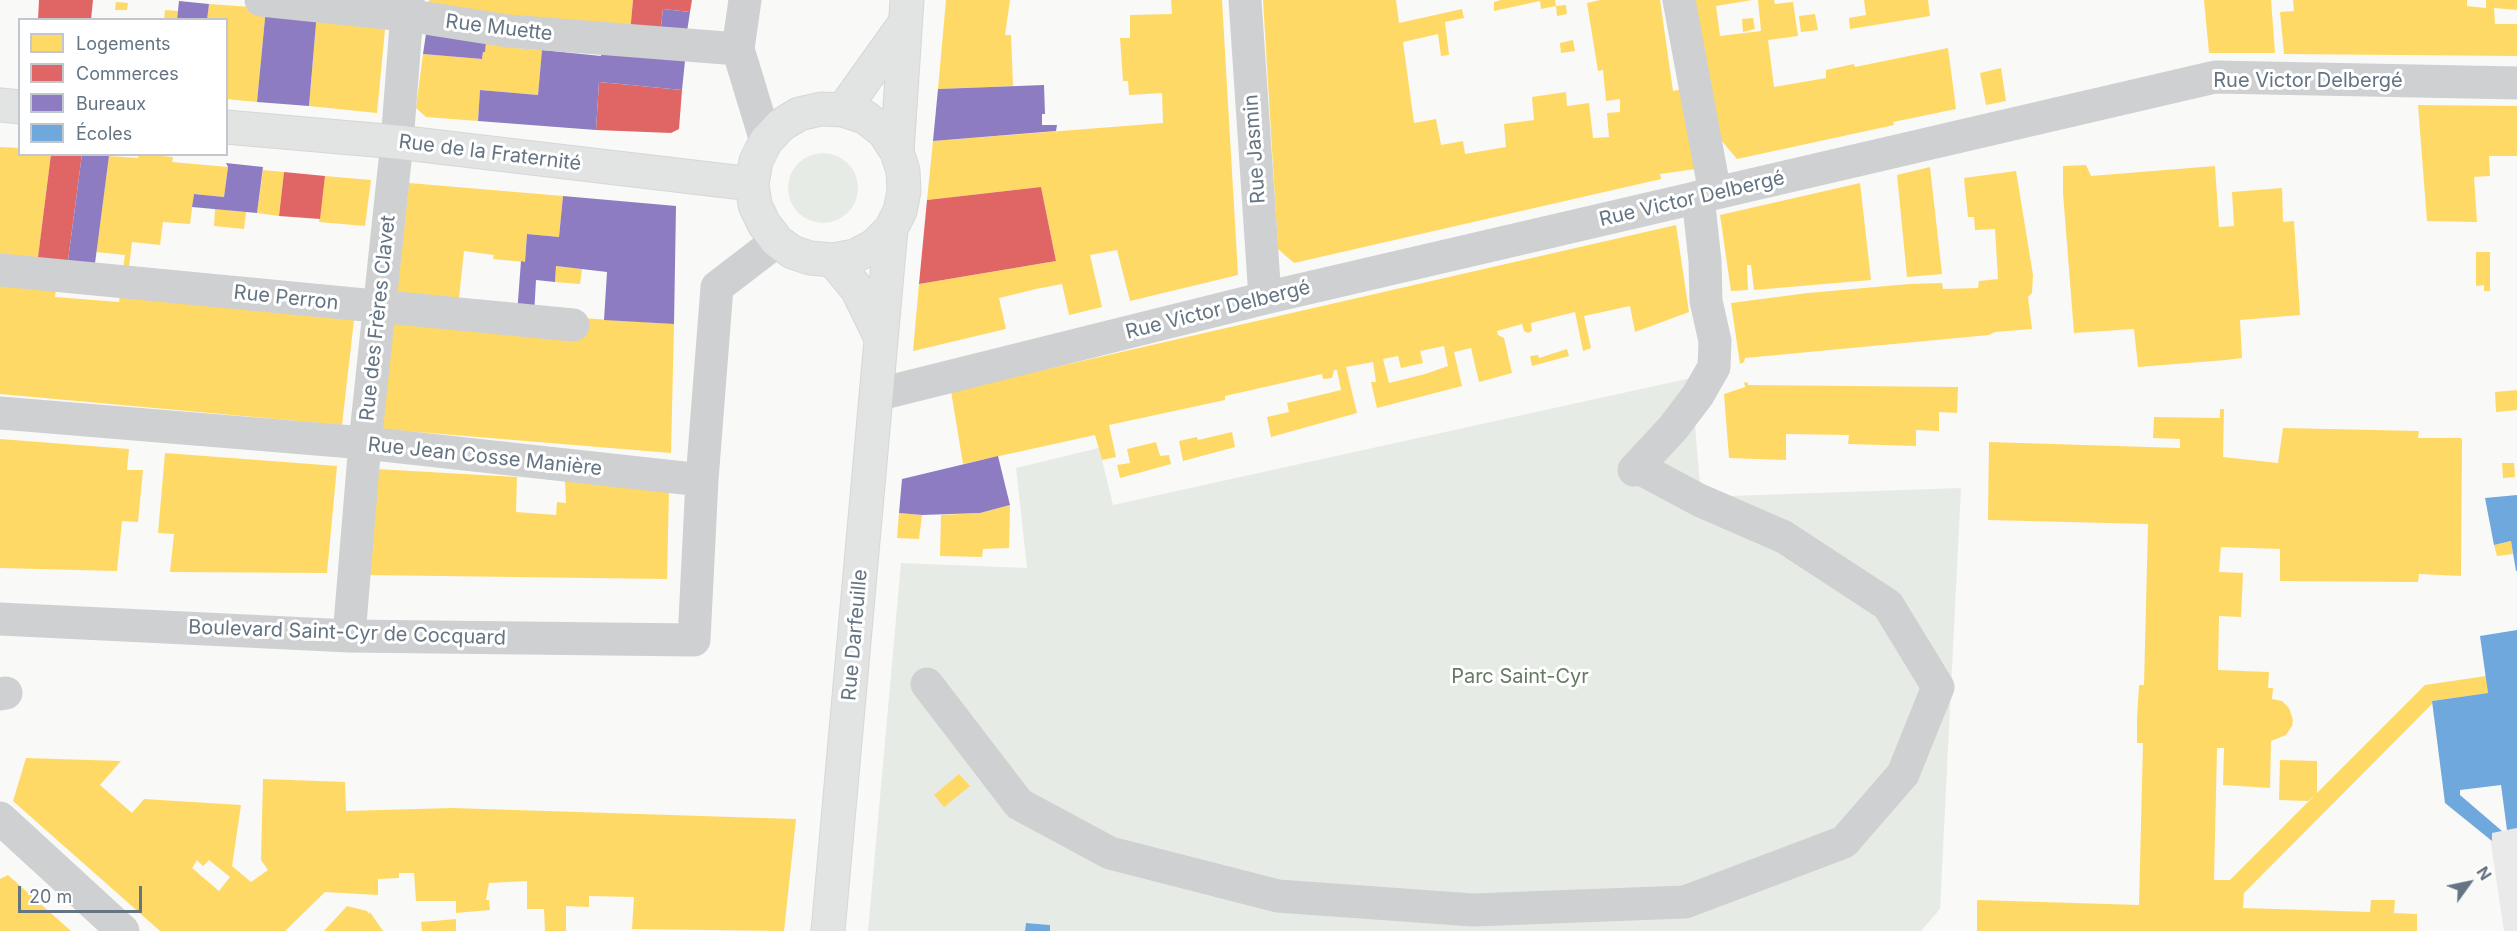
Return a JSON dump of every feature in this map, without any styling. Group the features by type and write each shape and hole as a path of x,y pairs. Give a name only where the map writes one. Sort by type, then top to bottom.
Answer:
{"main road":[{"path":"843,110 906,11"},
{"path":"897,152 906,11"},
{"path":"0,105 18,107"},
{"path":"821,109 843,110 865,117 884,132 897,152 903,171 904,191 900,211 891,229 875,245 855,256 833,261 810,258 792,252 777,241 764,224 755,205 752,184 756,161 766,141 781,125 799,114 821,109"},
{"name":"Rue de la Fraternité","path":"228,127 397,142 752,184"},
{"name":"Rue Darfeuille","path":"828,931 891,229"},
{"path":"833,261 857,290 882,340"}],"street":[{"name":"Rue Muette","path":"261,0 407,8 508,31 738,49"},
{"path":"745,0 738,49 766,141"},
{"name":"Rue Jasmin","path":"1245,0 1265,298"},
{"path":"927,684 1019,804 1110,853 1278,896 1473,910 1685,903 1844,842 1903,774 1938,687 1888,605 1785,537 1699,500 1641,469 1634,470 1673,428 1698,395 1714,367 1715,341 1706,301 1706,195 1679,0"},
{"name":"Rue des Frères Clavet","path":"349,636 378,307 397,142 407,8"},
{"name":"Rue Victor Delbergé","path":"876,395 1265,298 2215,77 2517,83"},
{"path":"702,480 717,288 777,241"},
{"name":"Rue Perron","path":"0,270 573,325"},
{"name":"Rue Jean Cosse Manière","path":"0,413 365,443 702,480"},
{"name":"Boulevard Saint-Cyr de Cocquard","path":"1,619 349,636 694,640 702,480"},
{"path":"0,818 123,931"}],"shaded area":[{"path":"2517,828 2517,931 2504,931 2491,844 2492,833"}],"green space":[{"path":"823,153 836,156 848,163 855,175 858,188 855,201 848,213 836,220 823,223 810,220 798,213 791,201 788,188 791,175 798,163 810,156"},
{"name":"Parc Saint-Cyr","path":"1691,378 1701,497 1961,488 1940,909 1921,931 1050,931 1050,925 1026,923 1025,931 868,931 901,563 1027,568 1016,468 1099,448 1113,505"}],"building: Logements":[{"path":"429,0 633,0 630,33 427,14"},
{"path":"946,0 1010,0 1005,35 1011,35 1013,86 938,89"},
{"path":"1171,0 1222,0 1238,275 1130,301 1117,250 1090,255 1102,307 1069,315 1062,284 1036,289 999,298 1006,329 913,351 919,284 1056,261 1041,187 927,200 933,141 1163,123 1162,93 1129,95 1128,81 1123,81 1120,38 1130,38 1130,15 1172,14"},
{"path":"1263,0 1396,0 1399,23 1462,9 1464,18 1445,22 1449,55 1441,56 1438,34 1403,42 1414,123 1436,119 1441,145 1463,141 1465,154 1506,147 1504,124 1534,120 1532,97 1566,92 1567,106 1589,103 1593,138 1609,137 1607,113 1620,112 1620,99 1606,101 1603,70 1598,71 1587,3 1600,0 1660,0 1673,91 1684,89 1696,169 1660,174 1661,179 1294,263 1278,249"},
{"path":"1555,0 1556,6 1541,9 1540,1 1494,11 1494,2"},
{"path":"1686,0 1752,0 1716,6 1720,36 1761,31 1758,0 1774,0 1775,4 1793,2 1798,36 1768,40 1774,87 1826,78 1826,70 1854,64 1855,67 1948,48 1956,109 1737,159 1710,127"},
{"path":"1864,0 1928,0 1930,16 1850,29 1849,18 1866,15"},
{"path":"2204,0 2271,0 2275,53 2209,53"},
{"path":"2293,0 2467,0 2467,6 2486,8 2486,0 2517,0 2517,10 2494,8 2495,24 2517,24 2517,56 2284,54 2280,12 2294,11"},
{"path":"116,2 128,3 127,10 115,10"},
{"path":"209,4 266,8 257,102 228,99 228,18 207,18"},
{"path":"1566,5 1567,14 1557,16 1556,6"},
{"path":"165,10 178,11 177,18 164,18"},
{"path":"317,12 386,19 377,113 309,106"},
{"path":"1815,14 1818,30 1801,32 1799,16"},
{"path":"1753,18 1755,29 1743,32 1742,19"},
{"path":"487,33 514,48 542,50 538,95 480,90 478,121 426,117 416,108 423,54 482,59"},
{"path":"1573,40 1575,51 1561,53 1560,43"},
{"path":"2001,68 2006,101 1986,105 1980,73"},
{"path":"2418,105 2517,106 2517,156 2489,156 2490,176 2474,177 2477,222 2427,221"},
{"path":"0,147 18,148 18,156 51,156 37,265 0,261"},
{"path":"109,156 138,158 138,156 173,157 172,162 228,167 224,197 194,194 190,224 163,222 160,245 132,242 128,275 122,274 125,255 96,252"},
{"path":"2086,165 2091,176 2215,166 2219,227 2234,226 2232,192 2282,188 2283,222 2294,221 2300,315 2240,320 2242,358 2226,360 2138,367 2134,329 2074,333 2063,166"},
{"path":"1930,167 1942,274 1907,277 1897,175"},
{"path":"263,170 284,172 279,216 257,213"},
{"path":"2016,171 2033,275 2032,293 2028,297 2032,329 1745,358 1740,364 1731,303 1909,284 1942,283 1943,289 1978,288 1979,281 1998,279 1995,229 1975,230 1974,217 1968,217 1964,178"},
{"path":"325,176 371,180 365,226 319,222"},
{"path":"409,183 563,196 559,237 527,234 525,262 493,259 494,255 464,251 458,307 396,302"},
{"path":"1860,183 1871,280 1754,290 1751,265 1747,265 1748,290 1731,291 1720,215"},
{"path":"215,209 246,212 244,229 214,226"},
{"path":"1676,225 1689,312 1635,332 1630,306 1584,316 1591,348 1583,351 1575,312 1531,323 1532,331 1528,333 1524,331 1522,324 1497,331 1498,335 1504,338 1512,373 1479,382 1471,348 1454,352 1462,386 1377,408 1371,382 1376,382 1373,362 1346,367 1357,413 1271,437 1267,417 1289,412 1287,403 1341,390 1337,370 1334,370 1332,378 1323,379 1322,374 1225,396 1225,400 1109,425 1116,457 1102,460 1095,435 963,464 951,391","holes":["1444,346 1448,366 1389,383 1383,359 1398,356 1401,368 1423,363 1420,351"]},
{"path":"2476,252 2490,252 2490,291 2484,291 2484,285 2476,286"},
{"path":"556,266 582,269 580,284 555,282"},
{"path":"0,274 57,279 55,297 119,302 120,295 355,311 342,425 0,394"},
{"path":"395,313 582,318 674,324 671,453 381,429"},
{"path":"1567,349 1569,356 1532,366 1530,356 1538,355 1539,358"},
{"path":"1744,382 1748,385 1958,387 1957,413 1939,412 1939,431 1916,430 1916,446 1848,444 1849,435 1786,434 1786,460 1729,458 1724,394 1745,387"},
{"path":"2517,390 2517,410 2496,412 2495,392"},
{"path":"2220,409 2224,409 2223,457 2278,463 2283,428 2419,431 2418,438 2461,438 2462,440 2461,576 2419,574 2418,582 2280,581 2280,549 2221,547 2219,572 2243,573 2241,617 2219,616 2218,670 2269,672 2268,688 2273,688 2272,699 2282,701 2289,708 2293,720 2286,735 2271,741 2270,788 2223,785 2224,748 2217,748 2214,880 2230,880 2425,685 2486,676 2488,693 2432,701 2432,704 2244,893 2243,908 2370,912 2371,900 2395,900 2394,913 2417,914 2417,931 1977,931 1977,900 2139,905 2143,743 2137,743 2137,718 2139,685 2144,685 2148,524 1988,520 1989,442 2180,448 2180,439 2153,438 2154,417 2220,418"},
{"path":"1232,432 1235,447 1183,461 1179,441 1197,437 1198,440"},
{"path":"0,439 129,449 127,470 143,470 138,522 122,521 117,571 0,568"},
{"path":"1156,442 1160,456 1169,455 1171,464 1120,478 1117,465 1130,463 1127,449"},
{"path":"165,453 337,466 327,573 170,572 174,534 158,533"},
{"path":"2502,463 2514,463 2515,477 2503,478"},
{"path":"376,469 517,477 516,512 556,515 557,502 566,503 565,480 669,489 667,579 365,575"},
{"path":"1010,505 1009,548 983,549 982,557 940,556 941,515 980,513"},
{"path":"899,513 922,515 919,539 897,538"},
{"path":"2511,541 2513,554 2497,556 2494,545"},
{"path":"26,758 121,761 100,785 132,813 144,799 241,805 232,866 251,882 268,870 261,860 263,779 345,782 346,811 452,808 796,819 784,931 632,929 634,897 589,896 589,907 566,906 566,931 545,931 544,909 527,909 527,881 489,883 486,900 489,900 490,910 456,913 456,901 416,901 414,873 399,873 399,878 378,879 378,895 325,892 285,931 160,931 13,801","holes":["197,860 203,866 209,860 230,877 219,891 192,868"]},
{"path":"2280,760 2317,761 2317,793 2308,801 2279,800"},
{"path":"959,774 970,786 944,807 934,795"},
{"path":"8,875 71,931 0,931 0,879"},
{"path":"347,906 367,911 369,914 370,912 383,931 324,931"},
{"path":"456,919 456,931 422,931 421,922"}],"building: Commerces":[{"path":"39,0 93,0 91,18 38,18"},
{"path":"633,0 692,0 690,12 663,9 660,36 630,33"},
{"path":"599,82 682,90 679,129 671,133 596,130"},
{"path":"51,156 82,156 67,268 37,265"},
{"path":"284,172 325,176 320,219 279,216"},
{"path":"1041,187 1056,261 919,284 927,200"}],"building: Bureaux":[{"path":"179,1 209,4 207,18 177,18"},
{"path":"266,8 317,12 309,106 257,102"},
{"path":"663,9 690,12 686,38 660,36"},
{"path":"427,27 487,33 482,59 423,54"},
{"path":"602,44 686,51 682,90 599,82 596,130 478,121 480,90 538,95 542,50 601,56"},
{"path":"1044,85 1045,114 1042,114 1042,125 1057,125 1056,131 933,141 938,89"},
{"path":"82,156 109,156 94,271 67,268"},
{"path":"226,163 263,167 257,213 192,207 194,194 224,197 228,167"},
{"path":"563,196 676,206 674,324 604,320 607,272 556,266 555,282 536,280 534,315 517,314 521,261 525,262 527,234 559,237"},
{"path":"998,456 1010,505 980,513 922,515 899,513 902,479"}],"building: Écoles":[{"path":"2517,495 2516,571 2511,541 2494,545 2485,498"},
{"path":"2517,630 2517,828 2507,830 2501,785 2460,790 2460,795 2502,831 2492,833 2492,841 2445,803 2432,701 2488,693 2480,636"},
{"path":"1026,923 1050,925 1050,931 1025,931"}]}
